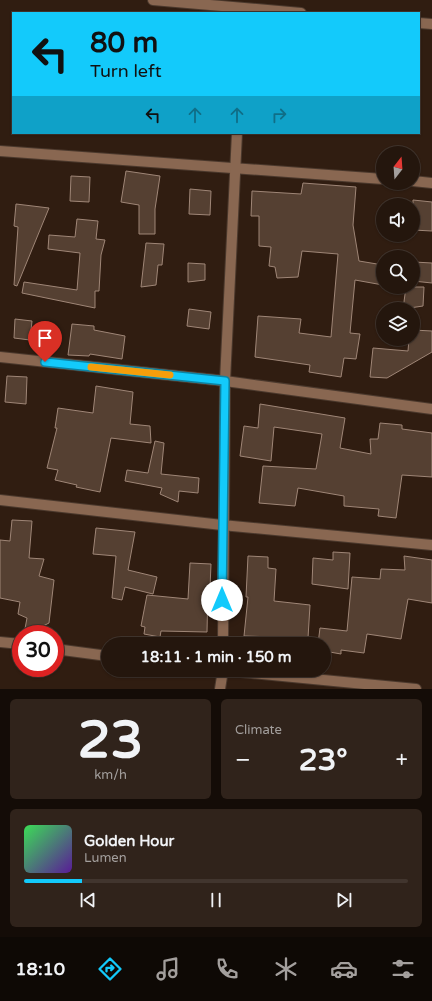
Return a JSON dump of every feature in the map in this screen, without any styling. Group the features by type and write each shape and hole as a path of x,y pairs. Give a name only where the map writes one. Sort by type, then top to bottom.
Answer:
{"street":[{"path":"153,0 291,12"},
{"path":"420,23 432,24"},
{"path":"223,637 222,525 225,381 237,134"},
{"path":"0,151 236,167 376,178"},
{"path":"420,182 432,183"},
{"path":"0,358 225,381 432,409"},
{"path":"0,500 222,525 432,545"},
{"path":"0,642 12,643"},
{"path":"64,650 101,655"},
{"path":"220,689 221,677"},
{"path":"293,677 416,689"}],"building":[{"path":"126,171 160,176 155,209 155,234 139,234 139,205 121,202"},
{"path":"71,176 90,177 89,202 70,201"},
{"path":"303,183 356,187 353,225 359,261 376,264 376,284 355,280 350,333 360,334 356,359 344,358 341,377 309,372 310,365 255,357 258,316 301,319 299,333 331,337 338,254 302,251 298,277 277,278 275,267 269,266 271,247 259,246 259,216 251,216 252,191 301,194"},
{"path":"190,189 211,191 210,215 189,214"},
{"path":"420,201 432,202 432,231 420,230"},
{"path":"16,204 49,208 17,286 14,285 18,227 14,226"},
{"path":"77,219 98,221 96,239 105,240 101,255 99,291 95,291 95,308 22,293 24,282 77,290 80,253 48,249 49,235 75,237"},
{"path":"146,243 164,244 162,265 158,265 156,285 141,287"},
{"path":"420,262 432,263 432,283 420,282"},
{"path":"188,263 205,264 205,280 188,282"},
{"path":"420,287 424,287 423,306 420,306 420,302 404,302 405,294 420,294"},
{"path":"189,309 211,312 209,329 187,326"},
{"path":"15,319 32,321 30,340 14,338"},
{"path":"72,324 94,326 94,330 125,336 122,359 90,354 89,356 68,355"},
{"path":"420,330 432,331 432,352 387,378 370,377 373,348 408,351 408,346 420,346"},
{"path":"7,376 27,377 26,404 5,402"},
{"path":"96,386 133,392 130,424 150,426 151,443 111,438 100,492 76,487 77,485 55,480 58,470 47,468 57,428 55,428 58,408 93,413"},
{"path":"260,404 345,418 340,448 371,454 370,439 378,439 380,423 402,425 402,429 432,433 432,477 402,475 396,518 378,516 379,509 344,506 344,496 298,488 295,506 259,503 263,466 316,469 322,434 274,427 271,461 240,456 244,426 258,428"},
{"path":"155,441 164,443 161,474 199,478 198,493 179,491 178,502 160,494 162,488 125,481 127,470 148,473"},
{"path":"12,520 32,521 29,558 44,559 39,576 54,580 49,623 45,625 26,625 27,618 18,614 20,602 0,598 0,540 10,541"},
{"path":"96,528 135,532 128,570 157,577 153,594 125,587 122,600 112,598 116,556 93,554"},
{"path":"333,552 350,553 348,589 312,584 313,558 333,560"},
{"path":"248,556 268,557 268,568 276,569 274,601 310,605 308,637 244,636 248,597 246,597"},
{"path":"404,556 432,560 432,603 408,599 401,639 367,634 364,653 341,650 341,654 331,652 331,637 319,637 320,628 347,631 352,577 380,579 381,569 405,570"},
{"path":"190,563 211,564 210,588 208,587 207,632 161,631 160,637 144,634 145,627 141,626 147,595 188,599"}],"slow traffic":[{"path":"91,367 170,375"}],"route":[{"path":"45,362 225,381 222,600"}]}
